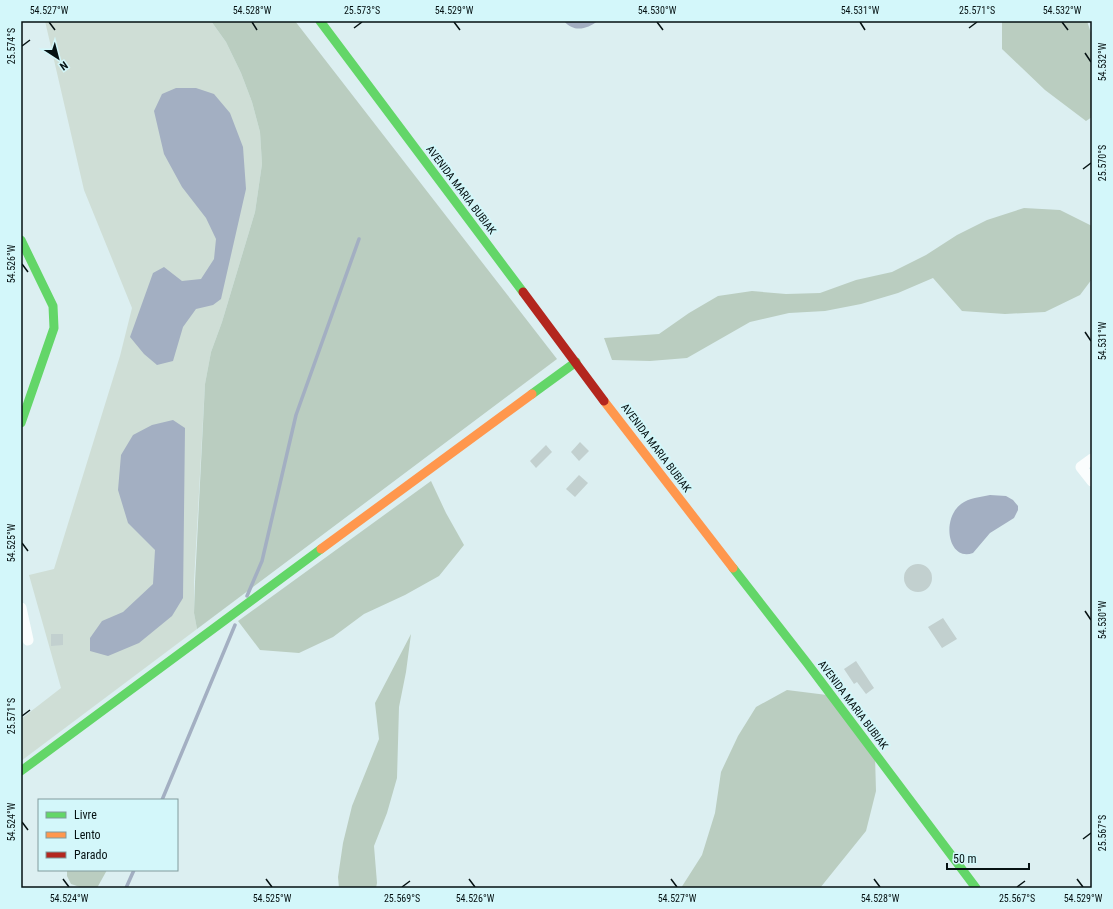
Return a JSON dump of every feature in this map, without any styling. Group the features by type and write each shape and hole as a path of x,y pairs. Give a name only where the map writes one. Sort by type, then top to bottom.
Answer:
{"street":[{"name":"AVENIDA MARIA BUBIAK","path":"323,22 643,452 807,663 976,888"},
{"path":"21,240 53,306 54,314 54,328 21,422"},
{"path":"21,772 364,516 576,362"},
{"path":"1092,459 1081,467 1092,481"},
{"path":"21,608 28,640"}],"shaded area":[{"path":"45,21 211,21 226,42 241,73 252,102 260,132 262,164 255,212 222,322 211,352 205,384 194,582 194,613 197,629 21,761 21,719 61,688 29,575 54,569 120,356 132,308 84,190"}],"green space":[{"path":"211,21 295,21 557,359 197,629 194,613 195,582 205,384 211,352 222,322 255,212 262,164 260,132 252,102 241,73 226,42"},
{"path":"1002,21 1087,21 1092,36 1092,117 1086,121 1045,90 1002,49"},
{"path":"1024,208 1060,210 1092,226 1092,279 1080,295 1045,312 1005,314 962,311 933,278 898,293 861,304 825,311 789,313 750,322 687,358 650,361 612,360 604,338 659,334 689,313 718,296 752,291 786,294 820,293 856,280 892,272 926,255 957,235 987,220"},
{"path":"431,481 446,513 464,545 439,576 405,595 364,614 333,637 299,653 260,650 238,621"},
{"path":"411,634 406,672 399,707 397,778 387,813 374,846 377,883 376,888 339,888 338,877 343,843 352,806 379,739 375,703"},
{"path":"787,690 827,695 875,755 876,791 866,831 820,888 681,888 702,855 715,813 721,772 738,736 756,707"},
{"path":"67,871 106,871 97,888 83,888 71,884 67,876"}],"water":[{"path":"564,21 598,21 585,28 576,28 568,25"},
{"path":"176,88 196,88 214,94 230,113 243,147 246,189 221,299 213,305 196,309 183,327 173,361 157,365 144,354 130,337 153,273 164,267 182,281 201,279 214,259 216,239 206,218 182,187 164,154 154,111 162,94"},
{"path":"173,420 185,428 183,598 172,616 139,643 108,656 90,651 90,638 102,621 123,612 153,584 155,550 128,523 118,490 121,455 133,435 152,425"},
{"path":"990,495 1006,496 1013,500 1018,506 1018,510 1014,518 990,533 973,553 964,554 958,551 950,538 949,528 955,511 961,504 968,500"}],"building":[{"path":"580,442 589,451 579,461 571,452"},
{"path":"546,445 552,452 536,468 530,461"},
{"path":"579,475 588,483 575,497 566,489"},
{"path":"918,564 928,568 932,578 928,588 918,592 908,588 904,578 908,568"},
{"path":"943,618 957,639 942,648 928,627"},
{"path":"51,634 63,634 63,645 51,646"},
{"path":"856,661 874,688 866,694 857,682 854,684 844,669"}],"waterway":[{"path":"247,596 262,561 296,415 359,239"},
{"path":"162,799 235,625"},
{"path":"126,888 134,871"}],"traffic: fast":[{"path":"320,21 523,292"},
{"path":"21,240 53,306 54,328 21,423"},
{"path":"532,394 576,362"},
{"path":"21,771 321,549"},
{"path":"733,568 807,663 976,888"}],"traffic: slow":[{"path":"321,549 532,394"},
{"path":"604,401 733,568"}],"traffic: jam":[{"path":"523,292 604,401"}]}
